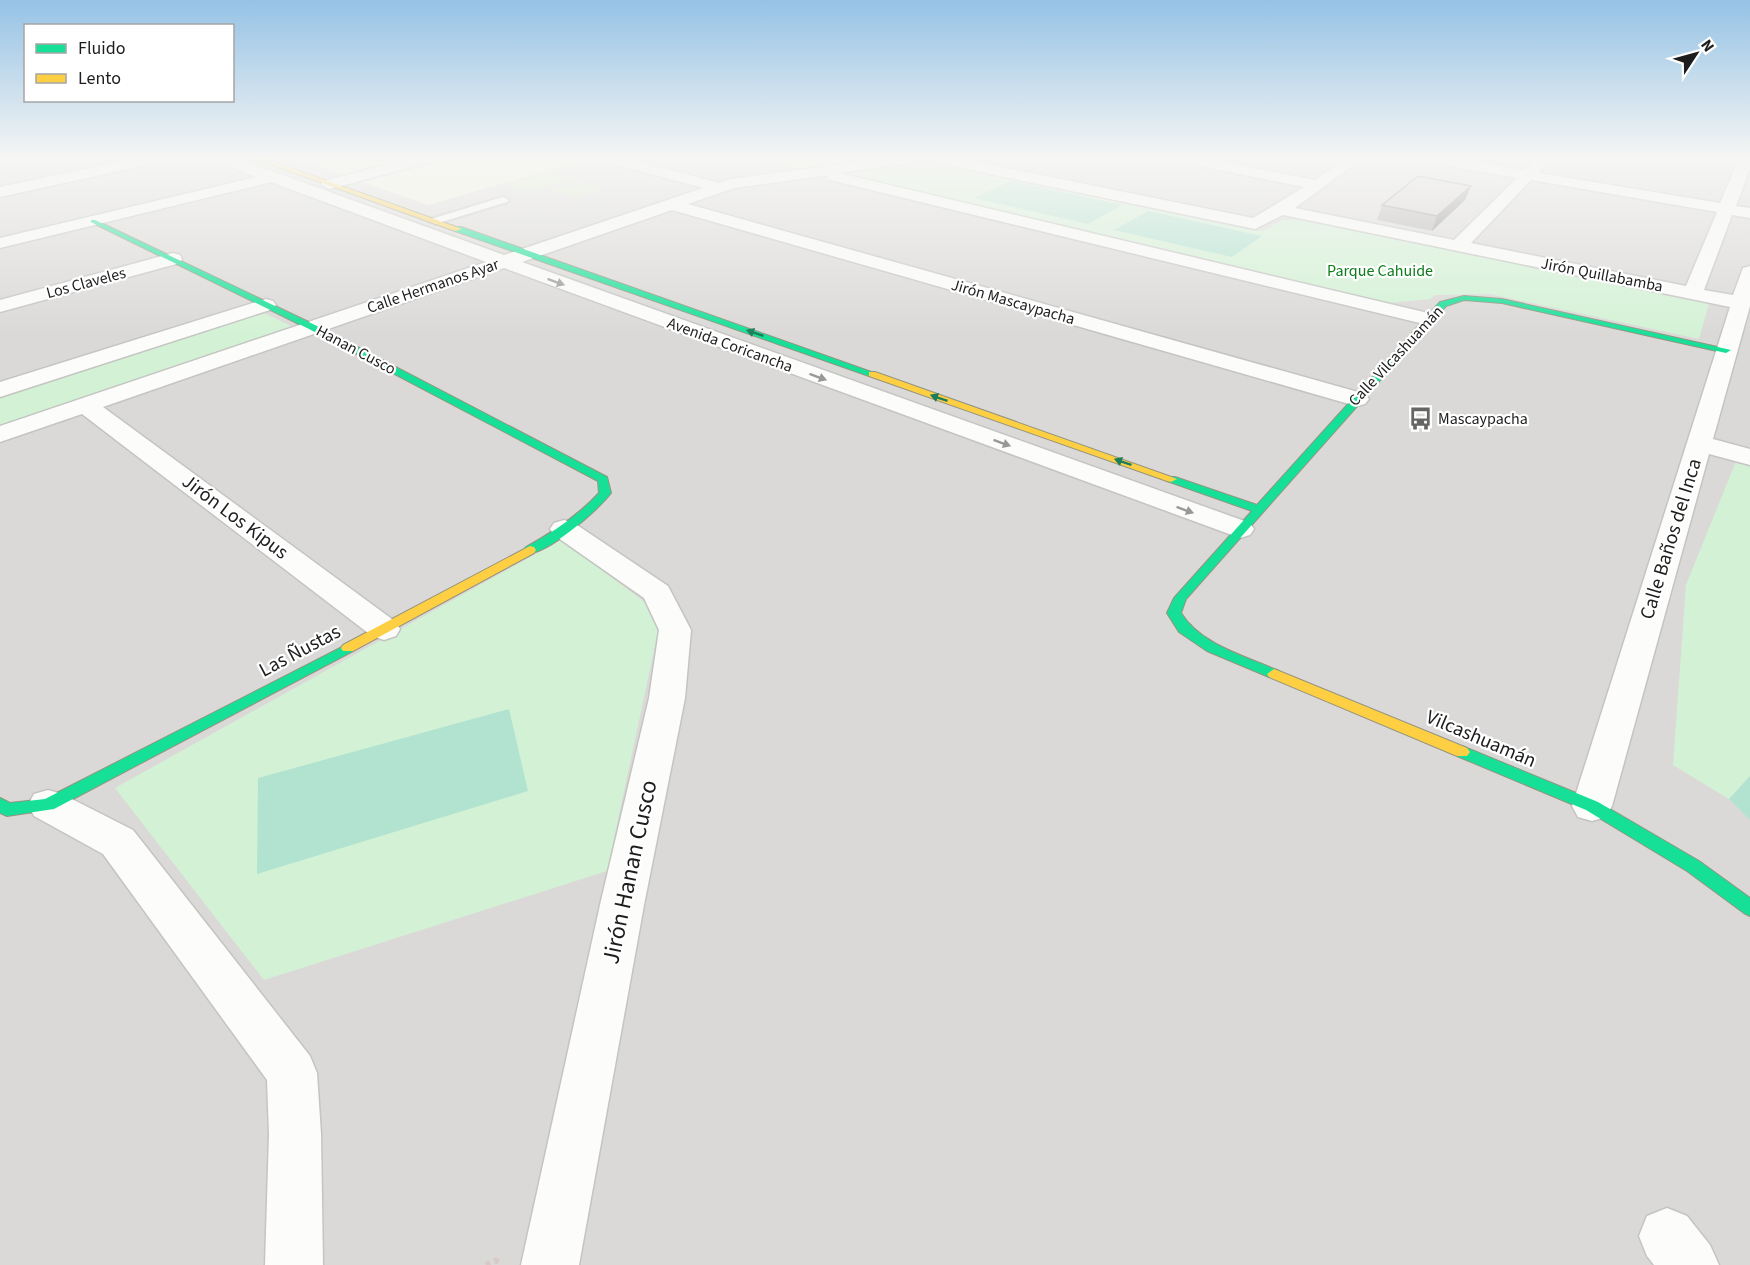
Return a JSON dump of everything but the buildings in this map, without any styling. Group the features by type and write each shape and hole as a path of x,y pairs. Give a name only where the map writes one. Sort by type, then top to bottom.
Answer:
{"street":[{"path":"0,243 105,218"},
{"name":"Avenida Coricancha","path":"380,218 1240,529"},
{"name":"Avenida Coricancha","path":"427,218 1257,509"},
{"name":"Calle Hermanos Ayar","path":"0,434 630,218"},
{"name":"Jirón Mascaypacha","path":"719,218 1356,399"},
{"path":"1007,218 1428,319"},
{"path":"1215,218 1243,224 1262,222 1268,218"},
{"name":"Jirón Quillabamba","path":"1320,218 1741,303"},
{"path":"1458,246 1485,218"},
{"path":"1694,293 1723,218"},
{"name":"Hanan Cusco","path":"93,221 312,327 603,479 605,493"},
{"name":"Los Claveles","path":"0,306 173,259"},
{"path":"1705,262 1750,272"},
{"name":"Calle Baños del Inca","path":"1592,806 1750,272"},
{"name":"Calle Vilcashuamán","path":"1184,629 1174,613 1180,598 1257,509 1443,304 1452,300 1482,298 1726,350"},
{"path":"0,390 266,305"},
{"name":"Jirón Los Kipus","path":"85,405 384,629"},
{"path":"1699,443 1750,457"},
{"name":"Las Ñustas","path":"0,804 7,810 48,805 384,629 564,529 595,507 605,493"},
{"name":"Jirón Hanan Cusco","path":"550,1265 622,905 667,698 675,630 657,593 564,529"},
{"name":"Vilcashuamán","path":"1184,629 1212,648 1592,806 1693,866 1750,908"},
{"path":"48,805 118,842 292,1073 295,1134 294,1265"}],"lane":[{"path":"435,221 445,218"}],"path":[{"path":"486,1265 496,1261"}],"shaded area":[{"path":"0,218 1750,218 1750,1265 0,1265"},
{"path":"504,218 602,218 529,240 484,224"},
{"path":"1371,218 1458,218 1440,237 1366,222"}],"green space":[{"name":"Parque Cahuide","path":"1022,218 1195,218 1256,231 1264,231 1281,220 1301,220 1709,303 1699,339 1490,294 1435,295 1430,299 1378,304"},
{"path":"1062,218 1099,218 1088,224"},
{"path":"1135,218 1180,218 1262,236 1232,257 1114,230"},
{"path":"260,311 297,329 0,430 0,394"},
{"path":"1737,459 1750,462 1750,776 1729,799 1673,765 1686,585"},
{"path":"561,540 650,606 659,627 607,871 264,980 115,788"},
{"path":"509,709 528,791 257,874 258,778"},
{"path":"1750,776 1750,820 1729,799"}],"traffic: fast":[{"path":"93,221 312,327 603,479 605,493 588,510 560,532 530,550"},
{"path":"458,229 872,374"},
{"path":"1274,674 1212,648 1184,629 1174,613 1180,598 1443,304 1464,298 1502,301 1726,350"},
{"path":"1171,479 1257,509"},
{"path":"0,804 7,810 48,805 348,648"},
{"path":"1462,752 1592,806 1693,866 1750,908"}],"traffic: slow":[{"path":"427,218 458,229"},
{"path":"872,374 1171,479"},
{"path":"348,648 530,550"},
{"path":"1274,674 1462,752"}],"place":[{"name":"Mascaypacha","path":"1420,419"}]}
